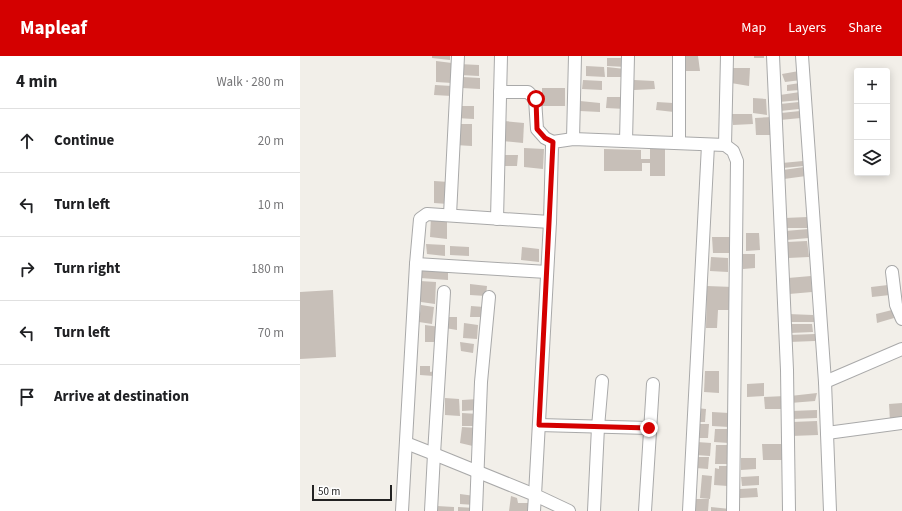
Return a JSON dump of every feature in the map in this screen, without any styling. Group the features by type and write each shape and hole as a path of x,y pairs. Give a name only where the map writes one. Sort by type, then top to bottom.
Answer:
{"street":[{"path":"450,215 458,56"},
{"path":"497,219 501,56"},
{"path":"573,139 575,56"},
{"path":"626,141 628,56"},
{"path":"679,56 679,143"},
{"path":"725,145 727,56"},
{"path":"773,56 787,370 789,511"},
{"path":"802,56 825,382 830,511"},
{"path":"500,92 528,92 536,99 537,129 545,138 553,142 573,139 725,145 733,151 737,161 733,511"},
{"path":"534,511 553,142"},
{"path":"689,511 708,145"},
{"path":"402,511 416,264 420,220 427,214 550,222"},
{"path":"416,264 547,272"},
{"path":"892,272 896,305 902,319"},
{"path":"431,511 444,292"},
{"path":"476,511 481,382 490,297"},
{"path":"825,382 902,349"},
{"path":"594,511 602,381"},
{"path":"645,511 649,428 653,384"},
{"path":"827,433 902,423"},
{"path":"539,425 649,428"},
{"path":"406,443 535,495 569,511"}],"building":[{"path":"432,56 450,56 450,60 432,58"},
{"path":"681,56 698,56 700,71 684,71"},
{"path":"754,56 764,56 764,58 754,58"},
{"path":"607,58 626,58 626,67 607,66"},
{"path":"436,61 452,63 452,83 436,82"},
{"path":"459,64 479,65 479,76 460,75"},
{"path":"586,66 604,67 605,77 586,76"},
{"path":"607,67 625,69 626,77 607,77"},
{"path":"731,68 750,68 749,86 731,83"},
{"path":"799,71 801,80 785,82 782,74"},
{"path":"463,77 480,78 480,89 462,88"},
{"path":"583,80 602,81 602,90 582,89"},
{"path":"634,80 654,81 655,89 634,90"},
{"path":"800,83 800,90 787,91 787,85"},
{"path":"435,85 452,86 452,96 434,95"},
{"path":"542,88 565,88 565,106 542,106"},
{"path":"800,92 801,100 779,102 780,95"},
{"path":"607,97 625,97 625,109 606,108"},
{"path":"753,98 766,99 767,115 753,113"},
{"path":"580,101 600,103 600,112 580,111"},
{"path":"657,102 673,103 674,112 656,110"},
{"path":"799,102 799,109 780,111 780,104"},
{"path":"456,106 474,106 474,119 456,118"},
{"path":"800,111 801,118 780,120 781,113"},
{"path":"732,114 752,114 753,124 733,125"},
{"path":"773,117 775,135 756,135 755,118"},
{"path":"504,121 524,123 523,143 502,141"},
{"path":"454,124 472,124 472,146 455,145"},
{"path":"650,147 665,147 665,176 650,176 650,163 642,163 642,171 604,171 604,149 641,150 641,159 650,159"},
{"path":"524,148 544,149 543,169 524,167"},
{"path":"501,155 518,155 517,166 501,166"},
{"path":"803,161 804,166 783,168 782,163"},
{"path":"804,167 806,176 784,179 783,170"},
{"path":"434,181 449,182 448,204 434,203"},
{"path":"431,216 447,217 447,239 430,237"},
{"path":"808,217 808,228 785,228 784,218"},
{"path":"809,229 809,238 786,240 785,231"},
{"path":"746,233 759,233 760,250 746,251"},
{"path":"712,237 730,237 730,253 713,253"},
{"path":"807,241 809,257 788,258 787,242"},
{"path":"426,244 445,245 445,256 427,254"},
{"path":"450,246 469,247 469,256 450,255"},
{"path":"522,247 539,249 539,262 521,260"},
{"path":"742,254 755,254 755,268 743,269"},
{"path":"711,257 728,258 728,272 710,271"},
{"path":"420,268 448,270 448,280 420,278"},
{"path":"811,276 812,292 789,294 788,278"},
{"path":"420,281 436,282 435,304 421,302"},
{"path":"470,284 487,286 486,296 470,295"},
{"path":"888,285 890,295 872,297 871,287"},
{"path":"707,286 733,287 732,310 718,310 717,328 706,328"},
{"path":"333,290 336,357 300,359 300,292"},
{"path":"421,305 434,307 432,324 419,322"},
{"path":"471,306 484,307 482,317 470,317"},
{"path":"892,310 894,318 877,323 876,314"},
{"path":"788,314 813,315 815,322 789,322"},
{"path":"445,317 457,317 457,330 445,328"},
{"path":"464,323 478,325 477,339 463,338"},
{"path":"789,324 812,324 813,332 790,333"},
{"path":"425,325 440,327 438,342 425,342"},
{"path":"815,334 815,341 789,342 788,335"},
{"path":"460,342 474,344 473,353 461,351"},
{"path":"420,366 430,366 430,372 435,371 434,376 420,375"},
{"path":"705,371 719,371 719,393 704,392"},
{"path":"764,383 764,396 747,397 747,384"},
{"path":"817,393 815,401 790,403 790,396"},
{"path":"785,396 785,409 765,409 764,397"},
{"path":"445,398 459,399 460,416 445,415"},
{"path":"478,399 478,410 462,411 462,400"},
{"path":"902,403 902,420 890,421 889,404"},
{"path":"696,408 706,409 705,422 696,422"},
{"path":"817,410 817,418 792,419 791,411"},
{"path":"712,412 729,413 729,427 712,426"},
{"path":"462,413 478,414 478,426 462,426"},
{"path":"817,421 818,435 791,436 792,422"},
{"path":"699,424 709,424 708,438 694,438"},
{"path":"462,427 478,428 477,447 460,443"},
{"path":"715,429 729,429 729,443 714,442"},
{"path":"697,442 711,443 710,456 696,455"},
{"path":"762,444 785,444 785,460 763,460"},
{"path":"716,445 729,445 728,464 715,464"},
{"path":"696,457 709,457 708,469 696,468"},
{"path":"741,458 756,458 756,469 741,470"},
{"path":"719,466 729,466 728,486 714,485 715,468 719,469"},
{"path":"702,475 712,476 710,499 700,498"},
{"path":"759,476 759,485 742,486 741,477"},
{"path":"757,488 758,497 740,498 740,489"},
{"path":"460,494 475,496 475,505 460,504"},
{"path":"511,496 517,498 518,503 532,503 531,511 509,511"},
{"path":"696,499 709,499 708,511 695,511"},
{"path":"437,506 454,507 454,511 437,511"},
{"path":"458,507 475,508 474,511 458,511"},
{"path":"711,507 730,509 730,511 711,511"}],"route":[{"path":"536,99 537,129 545,138 553,142 539,425 649,428"}]}
